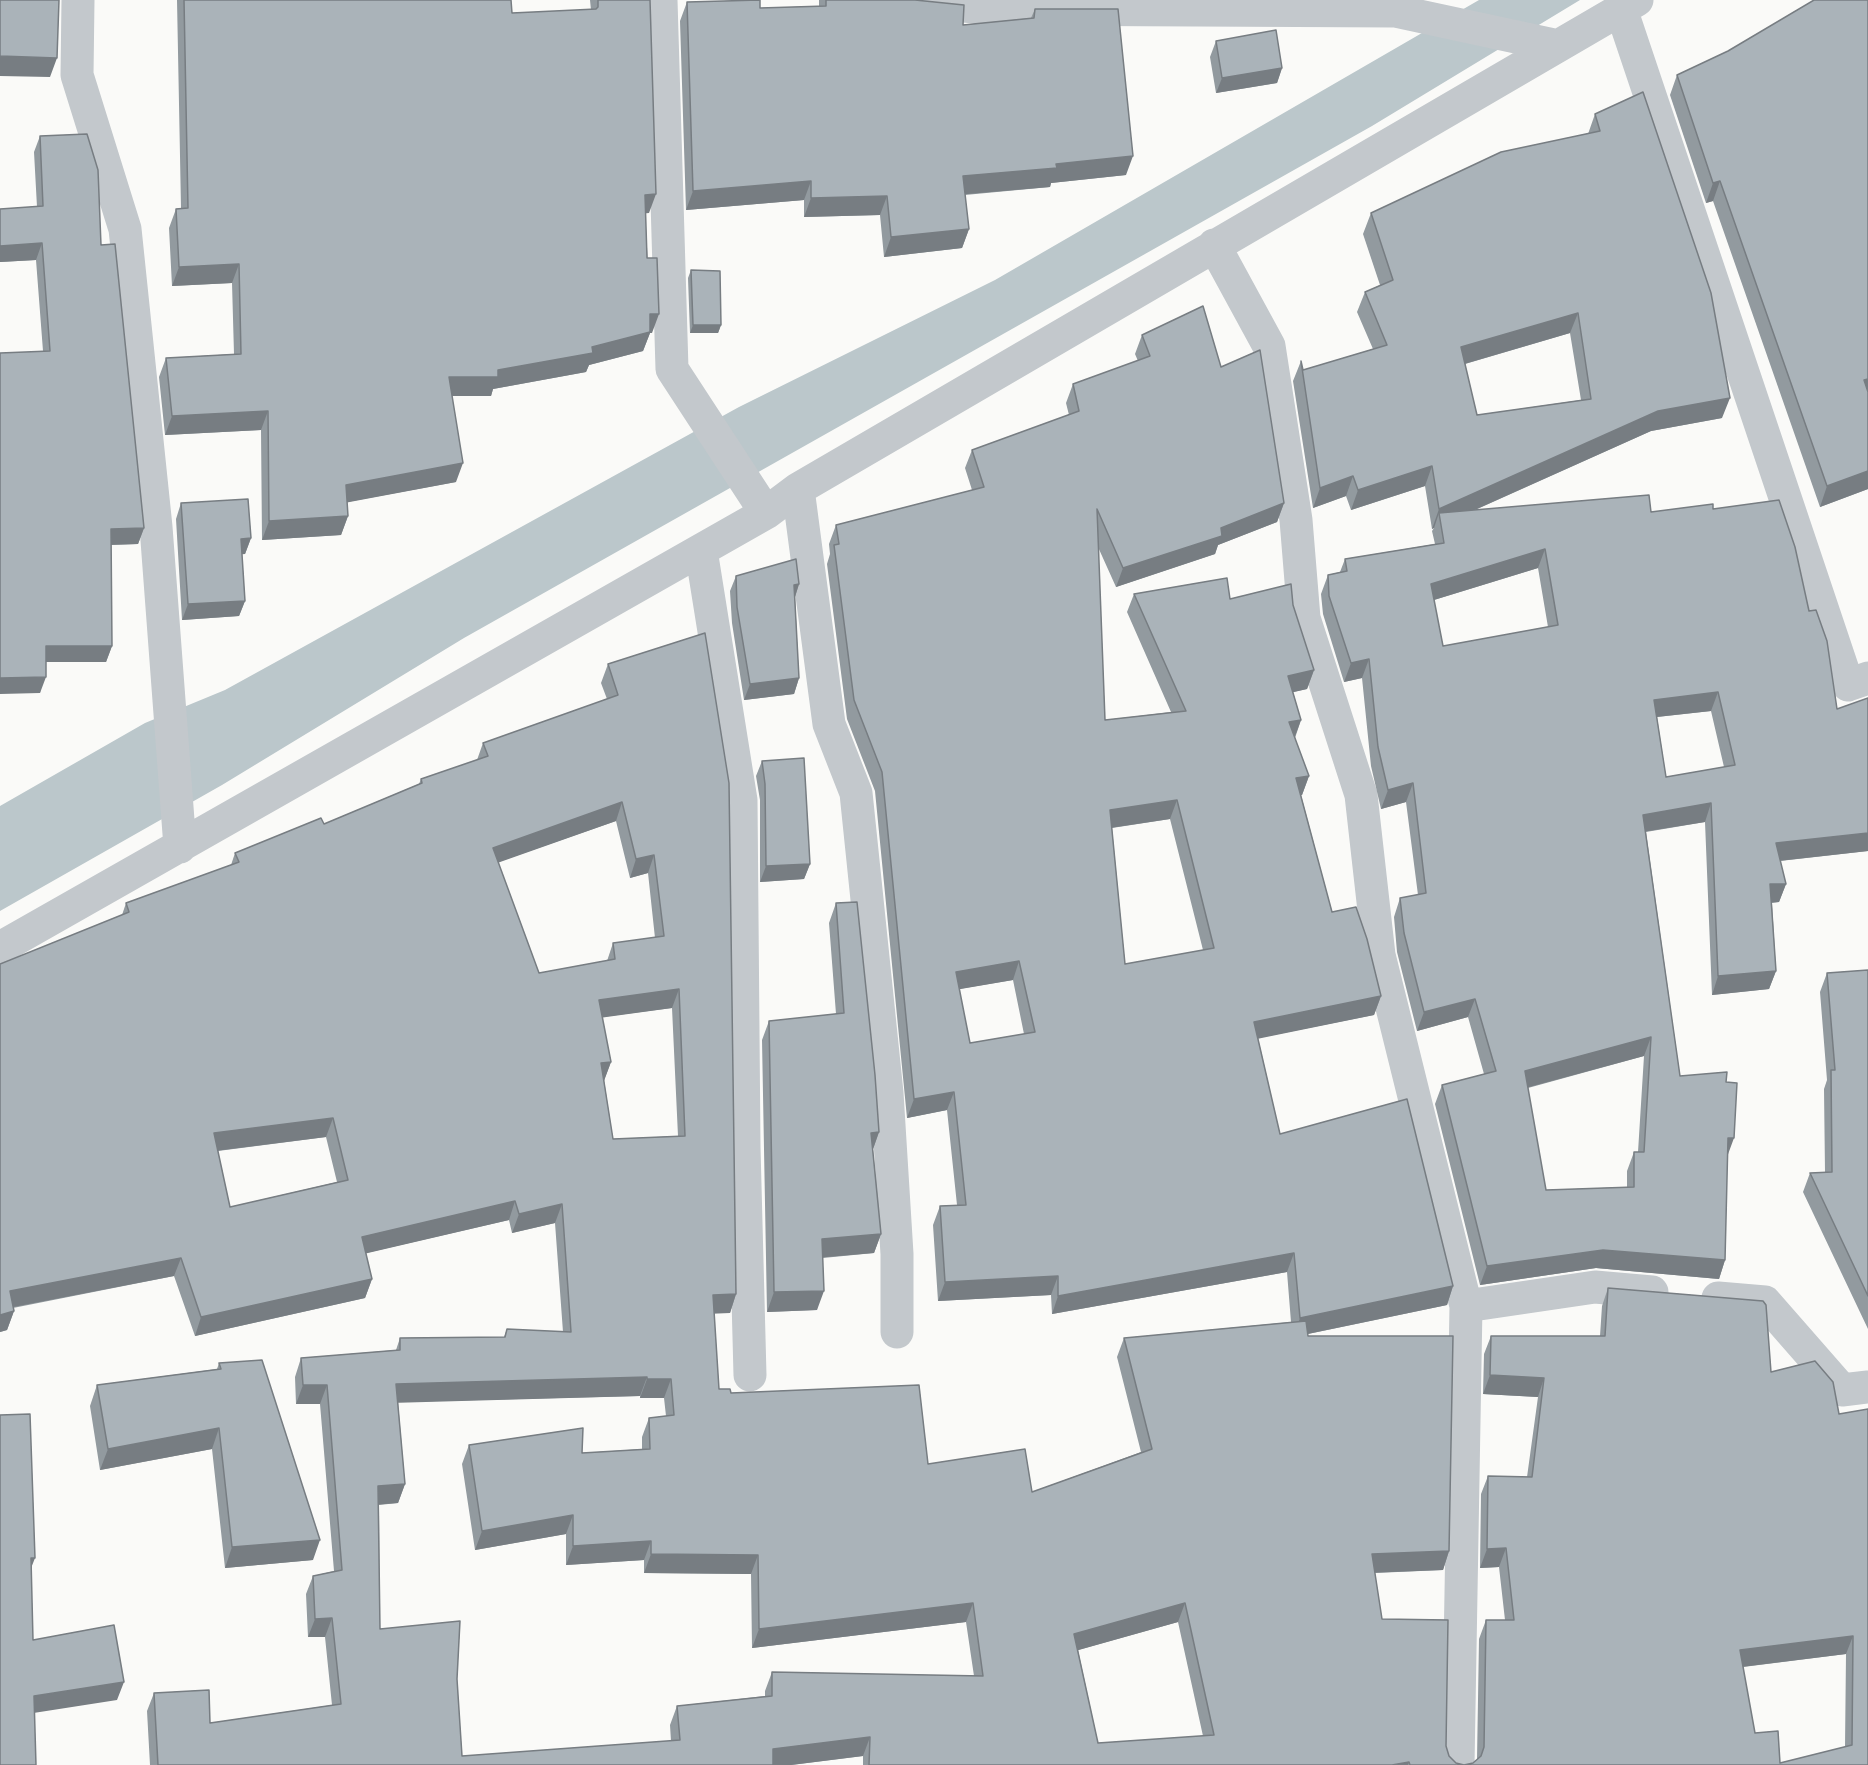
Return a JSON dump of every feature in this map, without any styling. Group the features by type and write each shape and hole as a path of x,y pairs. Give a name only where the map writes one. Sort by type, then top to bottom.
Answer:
{"street":[{"path":"78,0 77,75 125,229 156,527 180,847"},
{"path":"661,0 672,369 766,513"},
{"path":"905,0 994,9 1396,11 1558,46"},
{"path":"0,948 766,513 798,489 1629,5 1848,685 1868,678"},
{"path":"1214,245 1269,346 1296,520 1304,618 1361,795 1379,955 1466,1306 1458,1765"},
{"path":"798,489 829,724 856,793 887,1093 897,1254 897,1332"},
{"path":"701,550 741,800 744,1147 750,1375"},
{"path":"1466,1306 1595,1287 1765,1302 1842,1389 1868,1387"}],"shaded area":[{"path":"1479,0 1580,0 1372,126 464,638 222,785 0,911 0,806 145,723 225,690 739,407 995,280"}],"building":[{"path":"0,0 59,0 57,58 0,56"},
{"path":"184,0 511,0 512,13 596,9 598,0 650,0 656,194 645,195 647,258 657,258 659,314 650,314 650,332 592,347 593,353 498,370 498,377 449,377 463,463 346,485 348,516 269,521 268,411 172,416 166,358 241,354 239,264 179,267 176,209 188,208"},
{"path":"760,0 760,8 826,6 826,0 915,0 964,5 963,25 1034,18 1035,9 1118,9 1133,156 1056,164 1057,168 963,176 969,229 891,237 887,196 811,198 811,181 693,191 687,2"},
{"path":"1814,0 1868,0 1868,379 1864,380 1868,392 1868,471 1827,486 1720,181 1713,183 1677,75 1728,51"},
{"path":"1276,30 1282,68 1222,78 1216,41"},
{"path":"1643,92 1711,293 1730,398 1658,411 1439,509 1432,466 1358,490 1353,476 1320,488 1301,361 1303,370 1387,345 1365,292 1393,280 1371,213 1501,152 1600,131 1595,114","holes":["1578,313 1591,399 1477,415 1461,347"]},
{"path":"87,134 98,170 101,245 115,244 144,528 111,529 112,646 46,646 46,677 0,678 0,353 50,351 42,243 0,246 0,209 43,206 40,136"},
{"path":"691,270 720,271 721,325 693,325"},
{"path":"1203,306 1221,367 1260,350 1284,503 1221,528 1222,536 1123,568 1097,509 1105,720 1186,711 1134,594 1227,578 1230,599 1291,584 1293,605 1314,670 1288,676 1301,720 1289,722 1309,776 1296,778 1332,912 1356,907 1367,939 1381,996 1254,1022 1280,1134 1407,1099 1453,1286 1300,1318 1294,1253 1058,1296 1058,1276 945,1282 940,1206 966,1205 954,1092 914,1099 882,772 854,700 834,545 839,544 836,525 984,487 972,450 1079,411 1073,384 1150,356 1142,335","holes":["1177,800 1214,948 1125,964 1110,810","1019,961 1035,1032 970,1043 956,972"]},
{"path":"1649,495 1651,512 1713,504 1713,509 1779,500 1795,547 1809,611 1816,610 1827,641 1837,709 1868,698 1868,833 1776,843 1786,884 1770,884 1776,971 1718,976 1711,803 1643,815 1680,1076 1727,1072 1726,1082 1737,1083 1734,1138 1728,1138 1725,1260 1603,1250 1487,1266 1442,1085 1496,1071 1475,999 1424,1012 1404,933 1400,898 1426,893 1413,783 1388,790 1378,747 1369,659 1351,663 1329,596 1328,575 1347,571 1345,559 1444,543 1439,513","holes":["1545,549 1558,625 1443,646 1431,584","1718,692 1735,765 1666,777 1654,700","1651,1037 1644,1152 1634,1152 1634,1187 1546,1190 1525,1071"]},
{"path":"248,499 251,538 241,539 245,601 188,604 181,503"},
{"path":"796,559 799,584 794,585 799,678 750,684 737,607 736,576"},
{"path":"705,633 729,783 736,1294 713,1295 719,1389 730,1389 731,1393 919,1385 928,1464 1025,1449 1032,1492 1152,1449 1124,1338 1306,1321 1308,1336 1453,1336 1449,1551 1372,1554 1382,1619 1448,1620 1446,1746 1449,1756 1456,1763 1464,1765 1410,1765 1409,1762 1392,1765 869,1765 870,1737 773,1749 773,1765 158,1765 154,1693 209,1690 210,1723 341,1704 332,1618 315,1619 313,1576 342,1570 327,1385 303,1385 301,1358 400,1350 400,1338 505,1337 507,1329 571,1332 562,1204 519,1214 515,1201 362,1237 372,1279 201,1317 181,1258 10,1291 14,1311 0,1315 0,964 129,912 126,903 239,862 235,853 321,818 324,824 422,783 421,779 488,756 483,743 618,695 608,664","holes":["622,802 636,859 654,855 664,936 613,943 615,959 539,973 493,848","679,989 685,1136 613,1139 601,1063 611,1062 599,1000","333,1118 348,1180 230,1207 214,1133","647,1377 647,1379 671,1379 674,1415 649,1418 650,1449 582,1453 583,1428 469,1445 482,1531 573,1515 573,1546 651,1541 651,1554 758,1555 759,1629 973,1603 983,1676 772,1672 772,1696 677,1706 680,1740 462,1756 457,1679 460,1621 380,1629 378,1486 405,1484 396,1384","1185,1603 1214,1735 1098,1743 1074,1634"]},
{"path":"804,758 810,864 766,866 765,784 762,761"},
{"path":"857,902 875,1075 879,1132 871,1133 881,1234 822,1239 824,1291 774,1292 769,1021 844,1013 836,903"},
{"path":"1868,970 1868,1296 1810,1173 1832,1172 1831,1070 1835,1070 1827,973"},
{"path":"1608,1288 1763,1301 1766,1305 1771,1372 1815,1361 1833,1382 1839,1414 1868,1409 1868,1765 1464,1765 1473,1763 1481,1756 1484,1747 1486,1620 1514,1620 1506,1548 1487,1549 1488,1476 1532,1477 1544,1378 1490,1375 1491,1336 1605,1336","holes":["1853,1636 1852,1745 1780,1763 1778,1731 1755,1733 1740,1650"]},
{"path":"262,1360 320,1540 232,1547 219,1428 108,1449 97,1385 221,1369 219,1363"},
{"path":"30,1414 35,1558 31,1558 33,1640 114,1625 124,1682 34,1696 36,1765 0,1765 0,1415"}]}
